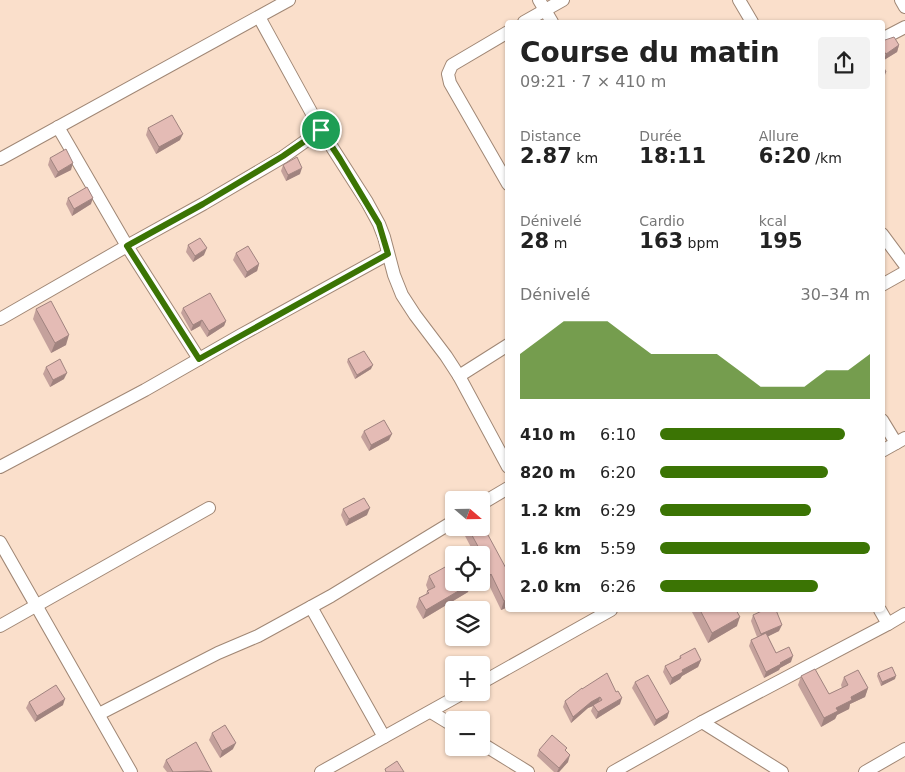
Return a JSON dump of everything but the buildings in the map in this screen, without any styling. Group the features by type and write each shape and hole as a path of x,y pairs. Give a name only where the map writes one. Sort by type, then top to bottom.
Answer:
{"street":[{"path":"0,159 289,0"},
{"path":"526,20 542,5 563,0"},
{"path":"739,0 751,20"},
{"path":"901,0 905,7"},
{"path":"542,5 551,20"},
{"path":"258,17 321,130 379,224 402,295 459,376 505,461"},
{"path":"885,37 905,27"},
{"path":"505,34 452,65 448,74 450,84 505,179"},
{"path":"58,127 127,246 199,359"},
{"path":"0,319 203,204 283,156 321,130"},
{"path":"885,238 905,265"},
{"path":"0,467 144,390 388,254"},
{"path":"885,283 905,272"},
{"path":"459,376 505,347"},
{"path":"885,423 901,441 885,450"},
{"path":"490,499 505,490"},
{"path":"0,626 209,508"},
{"path":"99,714 218,653 258,636 311,607 445,526"},
{"path":"0,542 131,772"},
{"path":"311,607 384,738"},
{"path":"881,612 888,624"},
{"path":"613,772 702,722 905,614"},
{"path":"490,677 591,615"},
{"path":"321,772 450,701"},
{"path":"431,712 445,721"},
{"path":"702,722 782,772"},
{"path":"490,749 528,772"},
{"path":"865,772 905,749"}],"route":[{"path":"321,130 379,224 388,254 199,359 127,246 203,204 283,156 321,130"}]}
